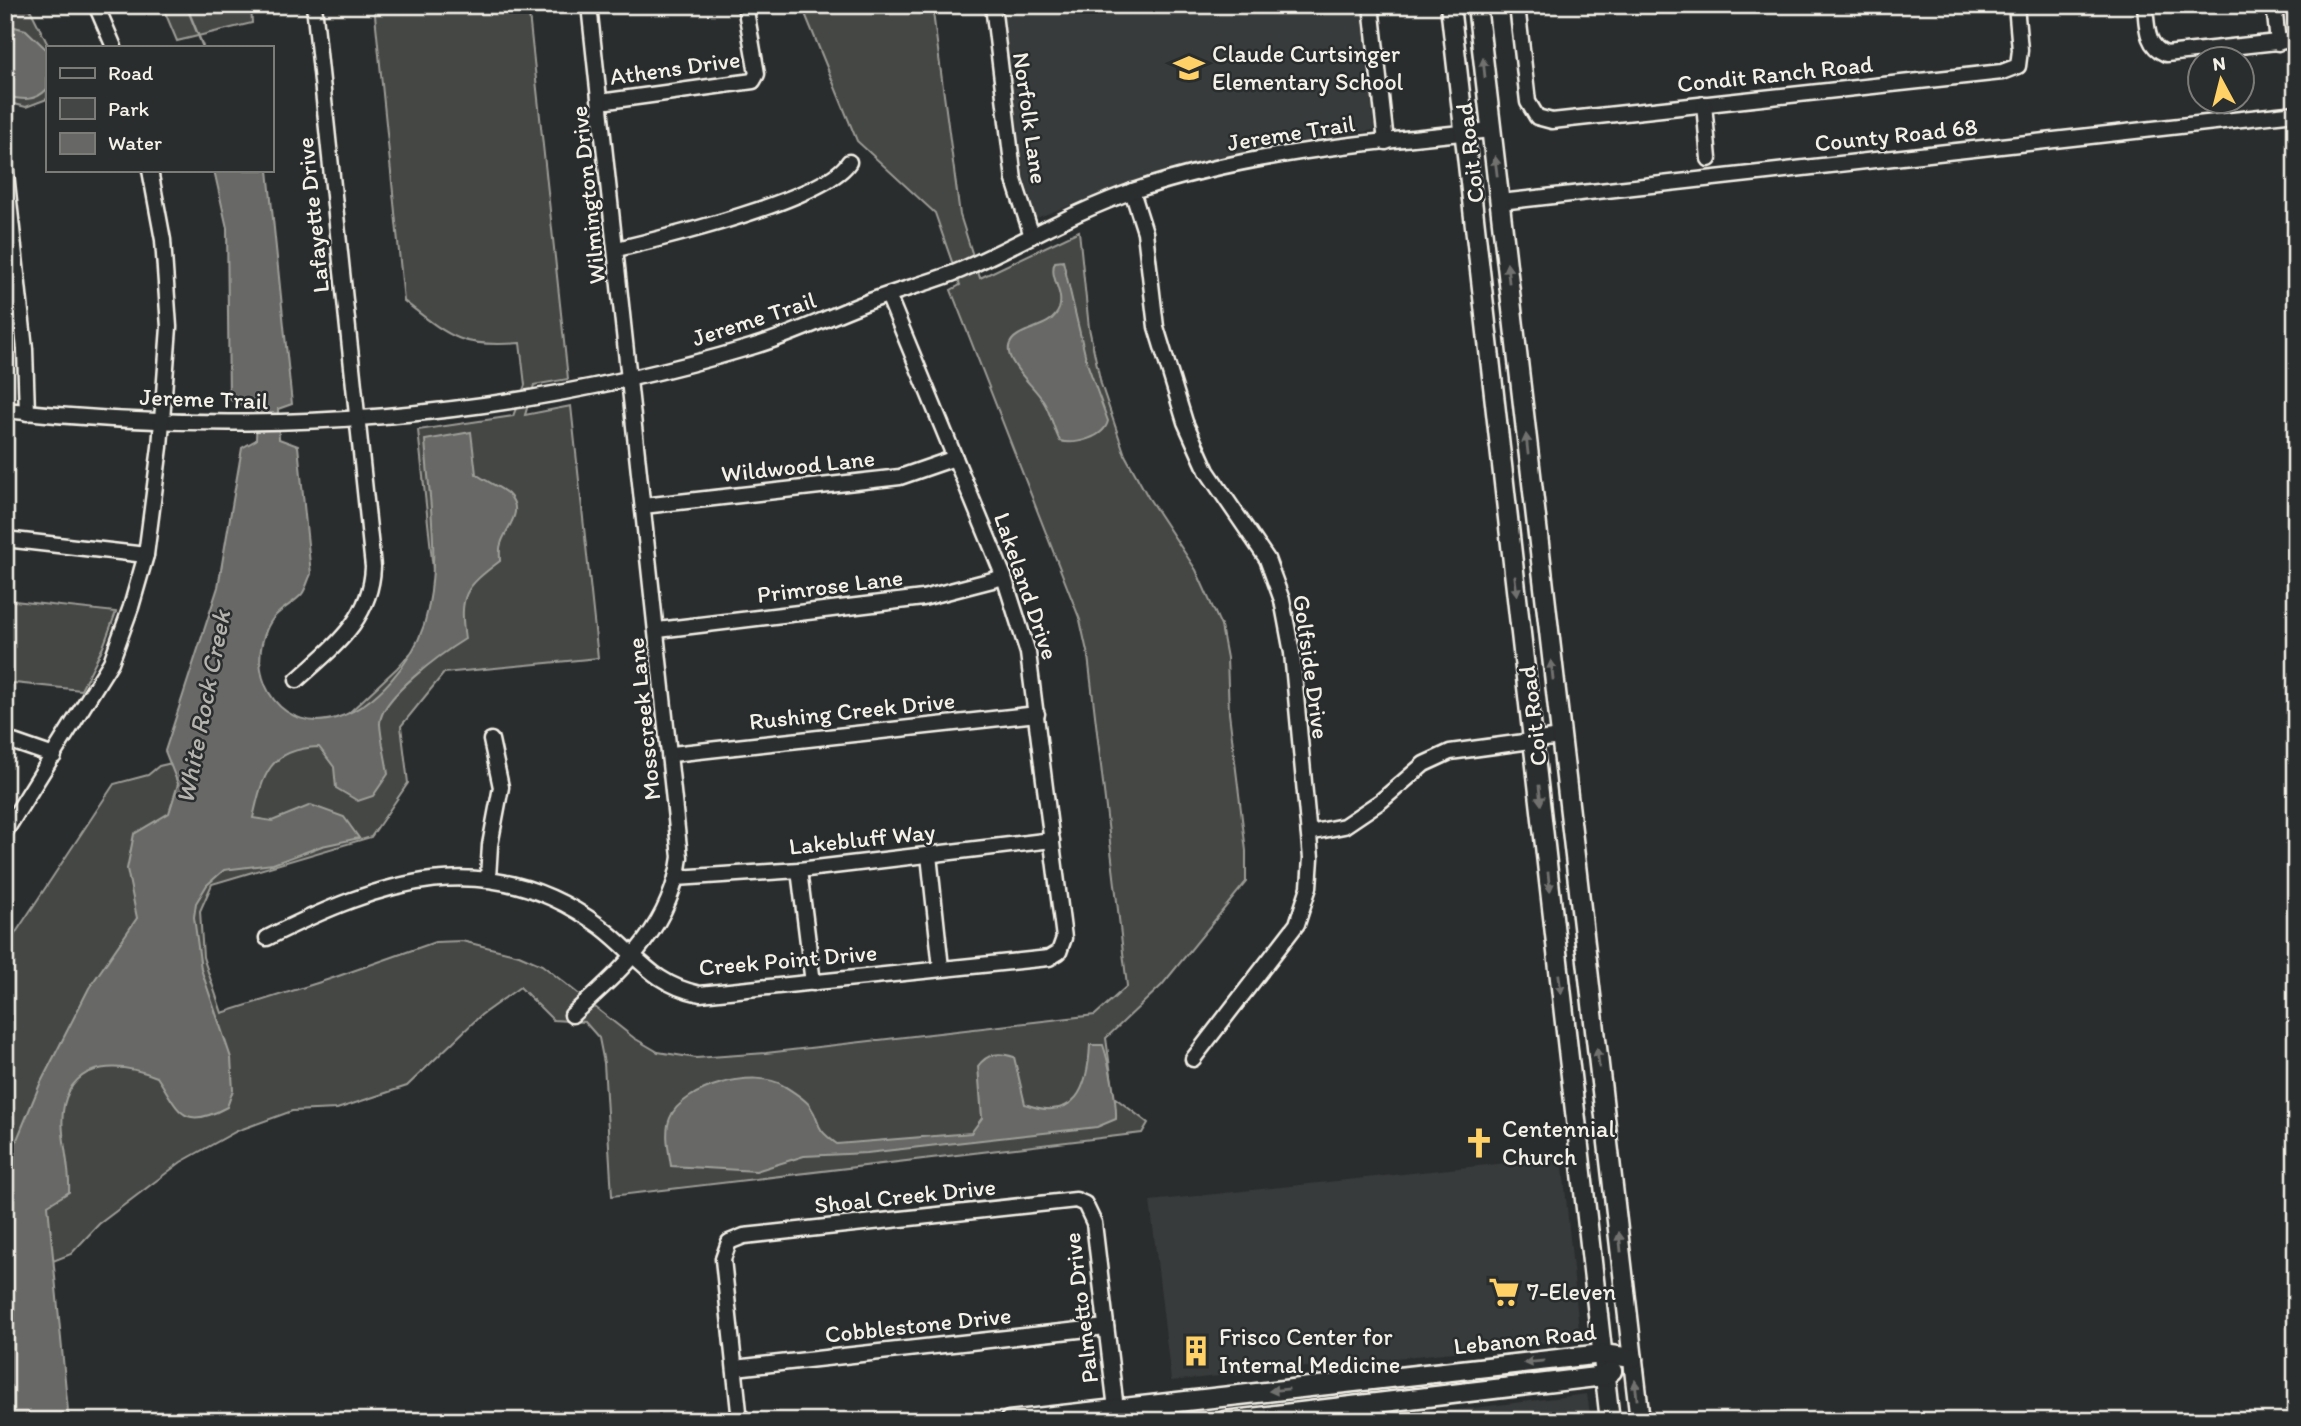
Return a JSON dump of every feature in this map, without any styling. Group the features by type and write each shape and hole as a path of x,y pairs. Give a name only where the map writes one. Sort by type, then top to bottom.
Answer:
{"main road":[{"name":"Coit Road","path":"1450,5 1609,1421"},
{"name":"Coit Road","path":"1477,5 1640,1421"},
{"path":"1488,344 1515,341"},
{"path":"1552,916 1581,913"},
{"path":"1577,1130 1607,1126"},
{"name":"Lebanon Road","path":"1009,1421 1117,1417 1408,1376 1602,1354 1633,1358"},
{"name":"Lebanon Road","path":"1225,1421 1604,1376 1633,1358"},
{"path":"1408,1376 1411,1399"}],"street":[{"path":"96,5 114,46"},
{"name":"Lafayette Drive","path":"297,680 345,637 355,624 370,592 373,568 314,5"},
{"name":"Wilmington Drive","path":"589,5 629,380"},
{"name":"Athens Drive","path":"600,102 741,84 756,78 745,5"},
{"name":"Norfolk Lane","path":"993,5 1014,180 1032,236"},
{"path":"1371,5 1386,142"},
{"name":"Condit Ranch Road","path":"1517,5 1528,102 1536,116 1552,121 2002,72 2018,66 2021,50 2016,5"},
{"path":"2145,5 2149,38 2155,48 2171,54 2296,40"},
{"path":"2274,5 2278,43"},
{"path":"1704,104 1709,159"},
{"name":"County Road 68","path":"1500,202 2296,113"},
{"name":"Jereme Trail","path":"5,410 162,422 285,424 357,419 526,400 629,380 753,347 961,270 1132,191 1240,163 1492,130"},
{"path":"617,249 712,224 820,185 843,172 849,162"},
{"path":"5,164 25,349 27,412"},
{"path":"5,832 54,756 118,646 146,555 168,354 163,240 150,172"},
{"name":"Golfside Drive","path":"1132,191 1145,232 1156,327 1185,422 1207,471 1267,559 1282,600 1292,653 1309,833 1309,887 1297,923 1193,1059"},
{"name":"Lakeland Drive","path":"888,295 1004,577 1028,653 1064,938 1062,949"},
{"name":"Mosscreek Lane","path":"572,1015 633,958 663,915 681,857 672,754 629,380"},
{"name":"Wildwood Lane","path":"643,506 900,477 955,458"},
{"path":"5,539 146,555"},
{"name":"Primrose Lane","path":"658,630 922,598 1004,577"},
{"name":"Rushing Creek Drive","path":"672,754 1037,714"},
{"path":"1309,833 1344,826 1381,801 1424,764 1450,752 1560,737"},
{"path":"5,739 54,756"},
{"path":"488,878 489,845 501,788 491,740"},
{"name":"Lakebluff Way","path":"676,878 799,870 1052,840"},
{"path":"929,855 941,968"},
{"path":"799,870 813,983"},
{"name":"Creek Point Drive","path":"267,938 360,895 397,884 449,876 488,878 519,886 566,905 612,936 662,982 680,990 701,993 1049,958 1062,949"},
{"name":"Shoal Creek Drive","path":"735,1368 723,1259 729,1242 744,1236 841,1225 1076,1200 1086,1204"},
{"name":"Palmetto Drive","path":"1086,1204 1094,1223 1117,1417"},
{"name":"Cobblestone Drive","path":"735,1368 1106,1327"},
{"path":"735,1368 740,1421"}],"shaded area":[{"name":"Claude Curtsinger Elementary School","path":"1002,5 1363,5 1374,130 1273,146 1167,170 1036,218 1024,177"},
{"path":"1562,1157 1580,1339 1171,1381 1150,1201"},
{"path":"1587,1394 1591,1421 1368,1421"}],"green space":[{"path":"5,5 28,5 48,46 46,46 46,99 26,107 5,102"},
{"path":"162,5 251,5 252,23 177,41"},
{"path":"374,5 528,5 568,379 534,385 525,415 571,406 598,658 444,673 401,726 408,783 371,837 212,884 200,911 203,957 222,1013 435,942 462,941 519,955 542,965 634,1038 658,1052 696,1058 766,1053 1095,1015 1127,986 1088,656 1080,620 951,290 960,285 935,213 857,141 806,16 805,5 932,5 960,215 980,278 1079,231 1089,328 1101,384 1125,455 1148,497 1196,570 1221,626 1227,658 1229,713 1246,851 1246,882 1162,985 1106,1038 1114,1097 1148,1123 1142,1133 612,1196 604,1063 599,1038 585,1022 553,1020 520,987 481,1015 407,1086 337,1109 292,1111 237,1131 181,1162 99,1224 71,1254 5,1280 5,949 114,784 148,775 159,766 336,725 397,668 431,631 435,588 418,430 513,416 525,385 520,343 483,344 457,337 404,301"},
{"path":"5,600 116,612 103,647 81,690 5,682"}],"water":[{"path":"7,25 26,30 46,49 46,90 33,98 5,96"},
{"path":"214,172 268,172 292,404 278,409 279,439 298,446 311,574 302,594 277,614 266,631 261,650 261,668 265,685 274,700 301,719 319,721 339,717 366,703 379,692 411,653 424,625 432,579 433,533 425,440 471,432 476,474 508,494 513,501 515,514 500,546 500,561 478,578 467,594 463,612 465,639 414,677 383,713 380,724 388,774 373,796 358,801 336,788 334,767 319,747 289,753 271,767 265,777 253,818 272,821 311,805 344,817 359,838 322,846 273,864 224,870 207,885 196,903 194,917 201,969 231,1058 233,1090 227,1107 212,1114 190,1117 177,1107 157,1077 129,1069 101,1068 89,1072 78,1079 70,1090 63,1116 69,1192 48,1205 69,1421 5,1421 5,1154 16,1142 40,1084 89,988 137,918 127,869 134,834 169,813 178,784 165,751 218,587 242,448 256,440 257,412 229,399 227,228"},
{"path":"1063,261 1087,363 1108,421 1095,436 1073,442 1060,441 1046,406 1015,366 1009,347 1013,339 1049,321 1056,314 1060,297 1053,268 1055,262"},
{"path":"1090,1045 1103,1045 1115,1103 1116,1119 1097,1127 867,1153 804,1156 756,1171 671,1166 667,1136 670,1118 677,1107 689,1097 721,1083 756,1079 784,1086 808,1103 820,1129 837,1144 971,1133 982,1118 978,1066 986,1058 999,1054 1014,1057 1025,1104 1042,1109 1056,1109 1067,1105 1082,1087"}],"waterway":[{"name":"White Rock Creek","path":"186,5 203,46"}],"place":[{"name":"Claude Curtsinger Elementary School","path":"1189,68"},
{"name":"Centennial Church","path":"1479,1143"},
{"name":"7-Eleven","path":"1504,1292"},
{"name":"Frisco Center for Internal Medicine","path":"1196,1351"}]}
